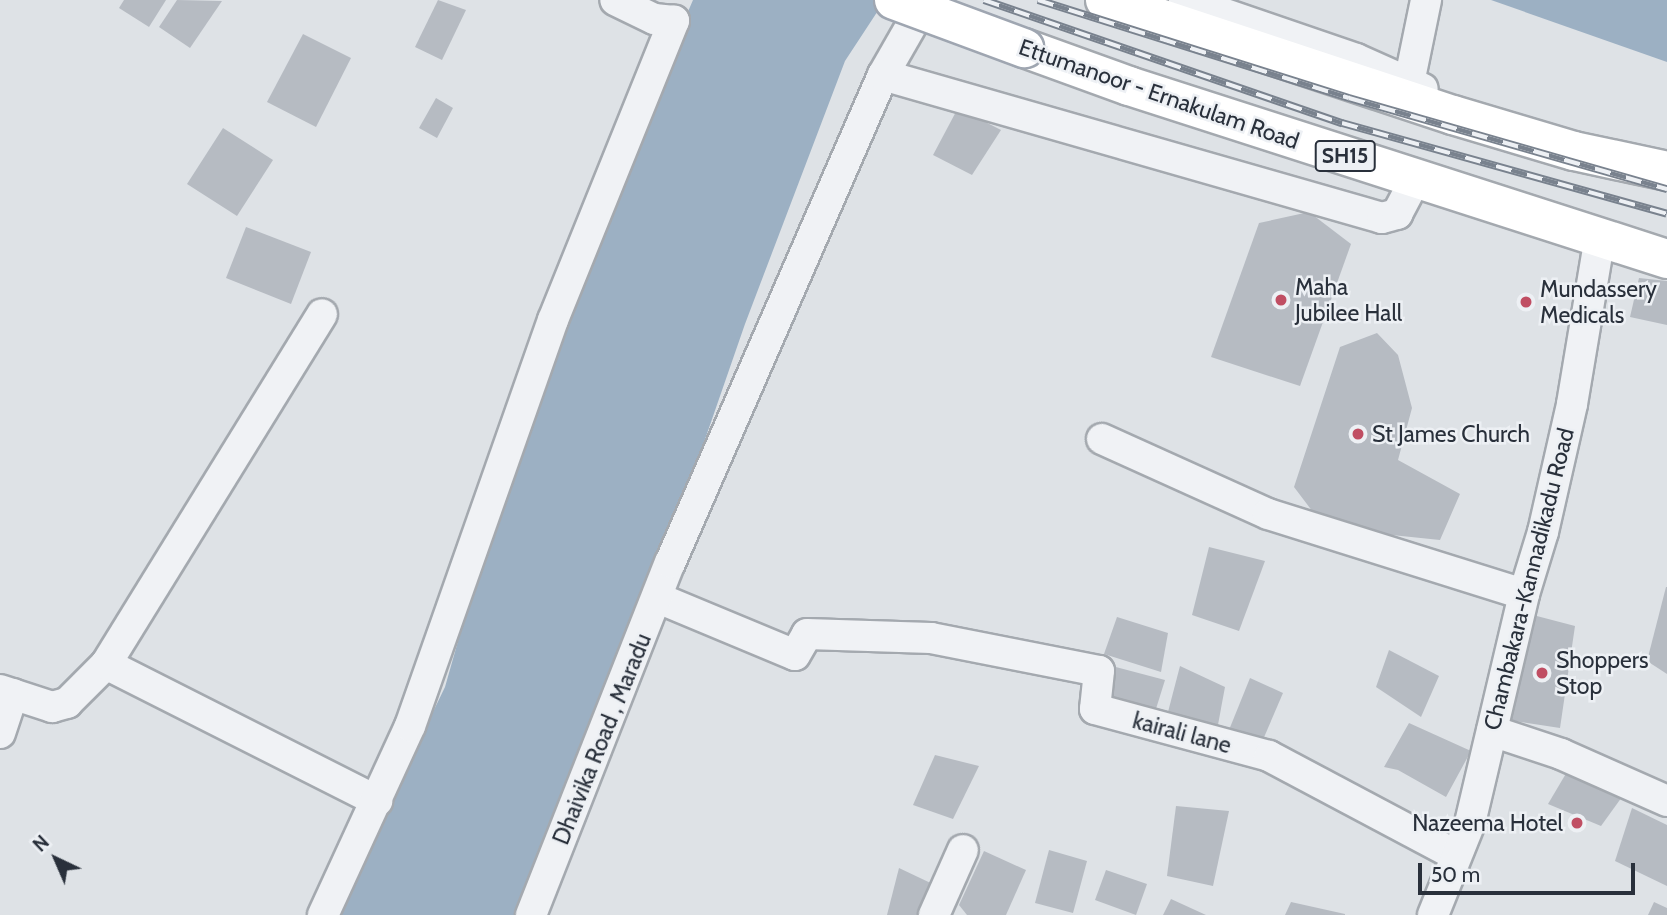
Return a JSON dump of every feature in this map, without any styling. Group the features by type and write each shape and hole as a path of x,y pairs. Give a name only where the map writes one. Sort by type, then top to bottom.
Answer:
{"main road":[{"name":"Ettumanoor - Ernakulam Road","path":"894,0 1024,48 1667,259"},
{"path":"1105,0 1574,151 1667,171"}],"street":[{"path":"615,0 654,19 678,10"},
{"name":"Dhaivika Road , Maradu","path":"531,915 670,562 883,75 926,0"},
{"path":"1184,0 1356,59 1574,151"},
{"path":"1409,83 1426,0"},
{"path":"323,915 410,726 553,320 678,10"},
{"path":"883,75 1382,218 1397,214 1416,178"},
{"name":"Chambakara-Kannadikadu Road","path":"1433,915 1470,823 1524,594 1543,533 1572,404 1600,237"},
{"path":"0,733 6,692 52,707 67,703 106,664 323,314"},
{"path":"1102,439 1268,514 1524,594"},
{"name":"kairali lane","path":"658,598 795,655 807,634 931,638 1099,671 1095,709 1269,756 1455,855"},
{"path":"106,664 377,801"},
{"path":"1492,731 1561,754 1667,801"},
{"path":"934,915 963,849"}],"water":[{"path":"693,0 885,0 845,61 745,324 659,572 524,915 335,915 445,687 503,483 623,162"},
{"path":"1491,0 1667,0 1667,62"}],"building":[{"path":"124,0 166,0 149,27 119,8"},
{"path":"177,0 222,1 190,48 159,27"},
{"path":"438,0 466,10 442,60 415,47"},
{"path":"303,34 351,58 316,127 267,102"},
{"path":"436,98 453,108 437,138 419,128"},
{"path":"958,108 1001,130 972,175 933,155"},
{"path":"223,128 273,160 237,216 187,184"},
{"name":"Maha Jubilee Hall","path":"1309,212 1351,244 1300,386 1211,357 1259,223"},
{"path":"246,227 311,252 291,304 226,278"},
{"path":"1639,278 1667,281 1667,325 1630,317"},
{"name":"St James Church","path":"1377,333 1398,355 1412,408 1398,460 1460,494 1440,540 1363,532 1319,520 1294,487 1340,347"},
{"path":"1209,547 1265,561 1239,631 1192,615"},
{"path":"1667,587 1667,674 1647,661"},
{"name":"Shoppers Stop","path":"1533,615 1575,626 1560,728 1501,719"},
{"path":"1117,617 1168,633 1161,672 1104,654"},
{"path":"1389,650 1439,676 1421,717 1376,687"},
{"path":"1112,666 1165,680 1155,712 1106,695"},
{"path":"1180,666 1225,687 1217,730 1168,712"},
{"path":"1250,678 1283,693 1262,742 1229,730"},
{"path":"1409,723 1471,751 1446,797 1398,770 1384,767"},
{"path":"935,755 979,766 953,819 913,805"},
{"path":"1574,760 1627,790 1601,826 1548,804"},
{"path":"1176,806 1229,811 1213,886 1167,876"},
{"path":"1632,808 1667,825 1667,886 1615,861"},
{"path":"1049,850 1087,861 1073,913 1035,903"},
{"path":"984,851 1026,870 1006,915 967,915 959,905"},
{"path":"899,868 939,887 922,915 887,915"},
{"path":"1106,870 1147,884 1136,915 1095,900"},
{"path":"1171,899 1206,915 1163,915"},
{"path":"1291,902 1345,914 1345,915 1285,915"},
{"path":"1654,902 1667,908 1667,915 1648,915"}],"railway":[{"path":"984,0 1342,123 1667,214"},
{"path":"1038,0 1349,98 1667,189"}],"place":[{"name":"Maha Jubilee Hall","path":"1281,300"},
{"name":"Mundassery Medicals","path":"1526,302"},
{"name":"St James Church","path":"1358,434"},
{"name":"Shoppers Stop","path":"1542,673"},
{"name":"Nazeema Hotel","path":"1577,823"}]}
